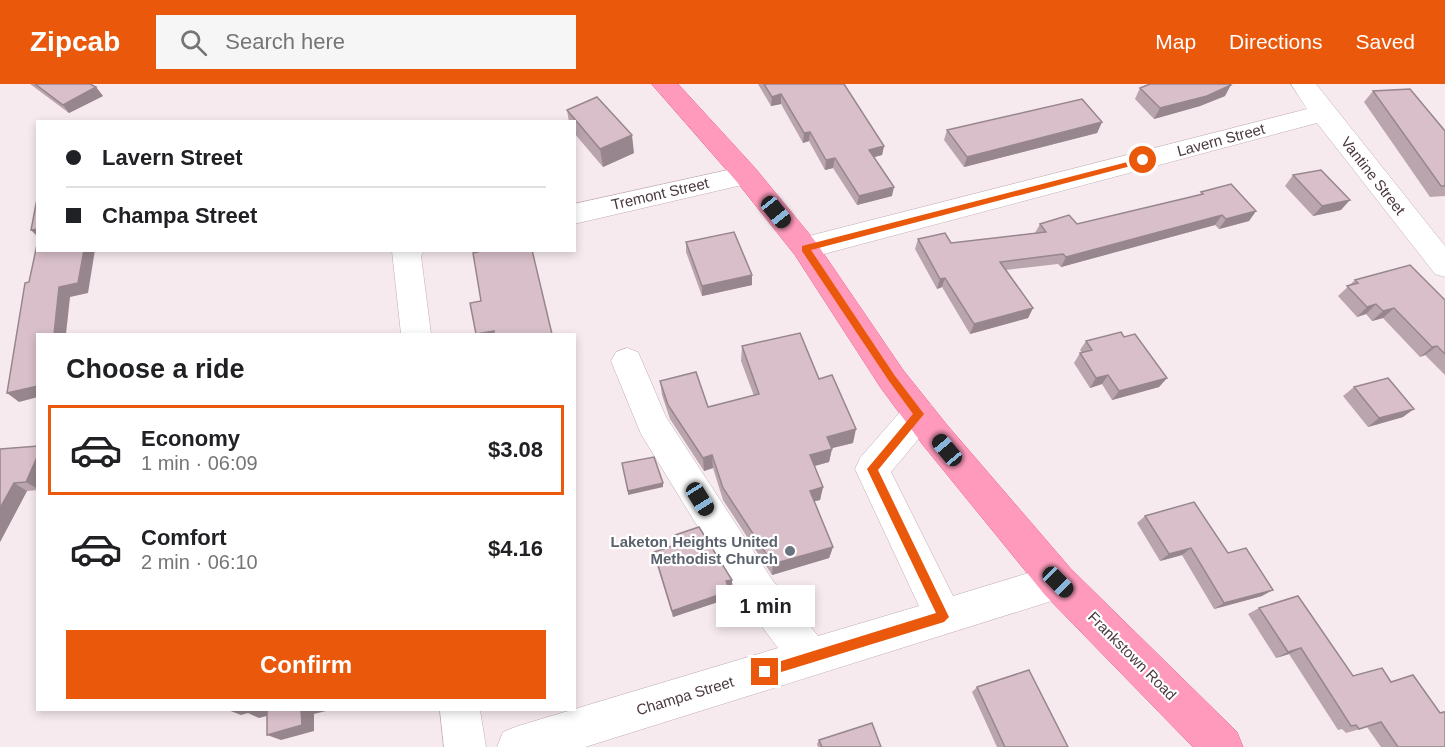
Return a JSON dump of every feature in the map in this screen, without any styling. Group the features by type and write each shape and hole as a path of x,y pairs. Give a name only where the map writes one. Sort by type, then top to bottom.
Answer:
{"main road":[{"name":"Frankstown Road","path":"664,84 746,175 806,248 892,379 1058,582 1222,747"}],"street":[{"name":"Vantine Street","path":"1304,84 1323,113 1445,266"},
{"name":"Lavern Street","path":"806,248 1323,113"},
{"name":"Tremont Street","path":"576,214 746,175"},
{"path":"408,252 416,333"},
{"path":"627,362 653,424 759,594 810,658"},
{"path":"919,414 872,469 944,617"},
{"name":"Champa Street","path":"518,747 1058,582"},
{"path":"460,711 465,747"}],"building":[{"path":"35,84 90,84 96,87 63,105"},
{"path":"764,84 844,84 884,146 869,150 894,187 859,196 835,158 826,160 810,132 804,133 781,94 772,97"},
{"path":"1150,84 1231,85 1207,96 1160,108 1140,88"},
{"path":"1410,89 1445,131 1445,186 1441,186 1373,91"},
{"path":"597,97 632,135 600,149 567,110"},
{"path":"1082,99 1102,122 967,157 947,130"},
{"path":"1321,170 1350,200 1322,206 1293,175"},
{"path":"1231,184 1256,211 1226,219 1222,215 1066,257 1063,254 1000,262 1033,308 974,324 945,278 940,279 918,239 945,233 951,243 1046,232 1040,224 1069,215 1077,224 1203,194 1201,192"},
{"path":"36,204 36,229 31,230"},
{"path":"734,232 752,275 702,286 686,242"},
{"path":"36,249 36,252 84,252 78,283 59,287 54,333 36,333 36,386 7,393 25,283 29,282"},
{"path":"532,252 552,333 494,333 494,331 476,333 470,303 481,301 473,253"},
{"path":"1410,265 1445,300 1445,354 1437,346 1432,347 1394,308 1383,311 1376,304 1367,307 1347,286 1358,283 1355,280"},
{"path":"1121,332 1124,337 1135,334 1167,378 1119,391 1108,375 1096,378 1080,353 1092,350 1086,341"},
{"path":"800,333 819,379 832,375 856,429 827,437 832,449 810,455 823,487 810,491 833,547 773,564 723,488 712,455 703,458 668,405 660,381 696,372 708,407 759,394 742,346"},
{"path":"1388,378 1414,409 1379,418 1354,387"},
{"path":"36,446 36,460 26,482 14,483 0,508 0,449"},
{"path":"654,457 663,483 628,491 622,463"},
{"path":"1194,502 1228,553 1246,548 1273,590 1224,603 1191,548 1169,554 1145,516"},
{"path":"699,527 732,580 726,581 730,591 672,611 654,552 678,544 675,535"},
{"path":"1298,596 1353,676 1382,668 1391,682 1413,675 1440,713 1445,712 1445,747 1398,747 1381,722 1359,729 1356,725 1351,726 1301,648 1288,652 1259,608"},
{"path":"1029,670 1068,747 1005,747 977,687"},
{"path":"267,711 301,711 302,725 267,735"},
{"path":"872,723 881,747 822,747 819,740"}],"place":[{"name":"Laketon Heights United Methodist Church","path":"790,551"}],"route":[{"path":"765,672 944,617 872,469 919,414 892,379 806,248 1143,160"}]}
